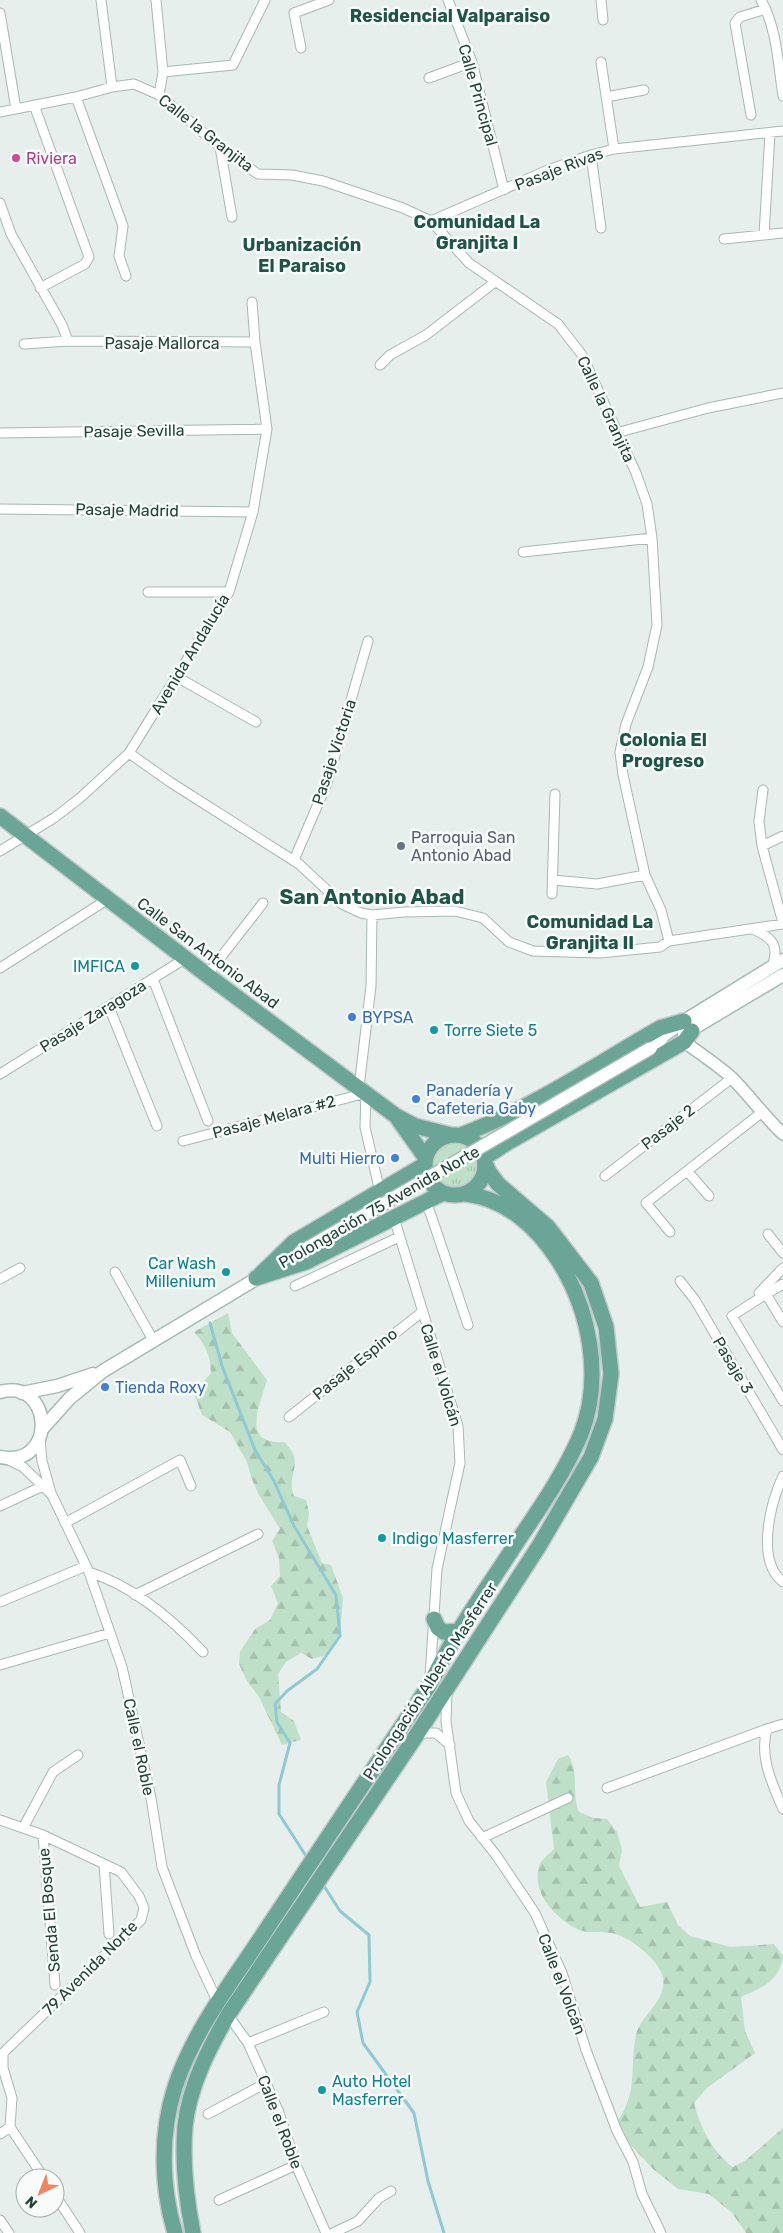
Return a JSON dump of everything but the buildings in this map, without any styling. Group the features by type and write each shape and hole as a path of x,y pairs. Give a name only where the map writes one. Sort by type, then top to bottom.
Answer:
{"main road":[{"name":"Calle San Antonio Abad","path":"0,816 207,975 396,1116 415,1126 456,1135"},
{"path":"256,1278 294,1242 380,1192 425,1161 435,1142 484,1127 527,1106 660,1028 686,1031 778,963"},
{"path":"485,1160 507,1143 686,1031 783,975"},
{"name":"Prolongación 75 Avenida Norte","path":"3,1458 16,1458 34,1448 41,1434 70,1398 103,1371 256,1278 653,1047 668,1043 686,1031"},
{"name":"Calle San Antonio Abad","path":"396,1116 425,1161"},
{"path":"425,1161 429,1182 443,1193 458,1196 473,1190 483,1178 485,1160 478,1145 456,1135"},
{"name":"Prolongación Alberto Masferrer","path":"193,2233 185,2182 185,2124 196,2083 215,2038 228,2015 416,1737 539,1546 591,1457 605,1419 611,1374 606,1327 591,1282 548,1227 498,1184 489,1172 485,1160"},
{"path":"256,1278 306,1262 443,1193"},
{"name":"Prolongación Alberto Masferrer","path":"175,2233 166,2192 164,2166 168,2117 175,2088 185,2061 218,2003 430,1684 459,1631 536,1514 581,1434 588,1403 591,1374 590,1342 582,1308 568,1276 547,1244 523,1220 498,1202 482,1196 466,1194"},
{"name":"Prolongación 75 Avenida Norte","path":"0,1392 13,1390 22,1393 58,1386 103,1371"},
{"path":"22,1393 38,1407 42,1418 41,1434"},
{"path":"434,1619 438,1628 444,1632 459,1631"}],"street":[{"path":"100,0 112,86"},
{"path":"156,0 163,72 159,94"},
{"path":"163,72 233,65 265,0"},
{"path":"301,48 294,13 329,0"},
{"name":"Calle Principal","path":"448,0 472,62 504,190"},
{"path":"601,0 603,20"},
{"path":"761,0 766,9 773,33 783,96"},
{"path":"751,115 735,23 740,17 766,9"},
{"path":"0,13 16,109"},
{"path":"429,78 472,62"},
{"path":"601,62 614,149"},
{"name":"Calle la Granjita","path":"0,112 76,98 112,86 134,84 159,94 220,147 258,174 292,175 323,181 402,208 431,221 469,263 558,324 582,354 604,398 616,433 636,473 647,504 652,538 657,625 648,667 626,724 620,752 623,775 645,875 661,910 669,941"},
{"path":"606,97 644,90"},
{"path":"76,98 123,226 120,256 126,276"},
{"path":"34,105 89,257 85,264 40,288"},
{"name":"Pasaje Rivas","path":"431,221 548,170 614,149 783,132"},
{"path":"764,235 770,133"},
{"path":"220,147 232,217"},
{"path":"591,155 601,228"},
{"path":"0,203 11,234 62,325 68,341"},
{"path":"724,239 783,234"},
{"path":"380,365 390,355 426,335 495,282"},
{"name":"Avenida Andalucía","path":"0,851 26,836 80,798 129,753 229,592 254,512 267,429 255,342 252,302"},
{"name":"Pasaje Mallorca","path":"24,344 68,341 255,342"},
{"path":"616,433 708,408 783,392"},
{"name":"Pasaje Sevilla","path":"0,433 267,429"},
{"name":"Pasaje Madrid","path":"0,509 254,512"},
{"path":"523,552 652,538"},
{"path":"148,592 229,592"},
{"name":"Pasaje Victoria","path":"294,860 327,783 368,641"},
{"path":"177,677 256,722"},
{"path":"129,753 170,782 294,860 342,904 372,915 455,911 483,918 509,942 533,951 600,952 660,947 669,941 783,924 762,846 759,821 763,790"},
{"path":"552,894 555,794"},
{"path":"762,846 783,836"},
{"path":"553,880 597,884 645,875"},
{"path":"0,968 108,899"},
{"path":"207,975 263,903"},
{"path":"372,915 371,986 362,1090 365,1127 380,1192"},
{"path":"752,928 763,933 772,942 778,963"},
{"name":"Pasaje Zaragoza","path":"0,1074 186,958"},
{"path":"153,979 208,1121"},
{"path":"108,1007 157,1126"},
{"path":"686,1031 709,1058 732,1078 761,1113 783,1134"},
{"name":"Pasaje 2","path":"605,1176 732,1078"},
{"name":"Pasaje Melara #2","path":"183,1141 362,1090"},
{"path":"670,1232 646,1202 761,1113"},
{"path":"687,1171 709,1196"},
{"path":"425,1201 468,1325"},
{"name":"Calle el Volcán","path":"394,1218 458,1426 460,1464 437,1568 430,1684"},
{"path":"768,1234 783,1253"},
{"path":"295,1286 399,1237"},
{"path":"0,1279 20,1268"},
{"path":"783,1268 762,1293 732,1316 783,1400"},
{"path":"115,1272 154,1340"},
{"name":"Pasaje 3","path":"680,1281 695,1300 783,1450"},
{"path":"762,1293 783,1284"},
{"path":"762,1293 783,1322"},
{"name":"Pasaje Espino","path":"289,1417 422,1312"},
{"name":"Calle el Roble","path":"41,1434 42,1461 51,1494 88,1569 124,1677 151,1798 162,1867 196,1956 218,2003"},
{"name":"Calle el Roble","path":"3,1458 23,1467 51,1494"},
{"path":"65,1523 180,1460 191,1486"},
{"path":"783,1476 778,1487 767,1528 769,1558 783,1582"},
{"path":"0,1506 43,1486"},
{"path":"135,1595 258,1534"},
{"path":"0,1602 88,1569 135,1595 179,1627 203,1652"},
{"path":"0,1665 110,1634"},
{"name":"Calle el Volcán","path":"448,1686 445,1712 456,1793 469,1821 524,1894 543,1930 569,1990 586,2050 614,2122 633,2162 642,2194 661,2233"},
{"path":"607,1788 783,1724"},
{"path":"767,1729 763,1743 764,1756 773,1787 783,1809"},
{"path":"416,1737 422,1733 436,1733 450,1746"},
{"path":"23,1828 53,1772 78,1755"},
{"path":"482,1838 568,1798"},
{"name":"79 Avenida Norte","path":"0,1820 43,1835 121,1872 139,1896 144,1908 141,1920 2,2054 3,2068 12,2098 10,2127"},
{"name":"Senda El Bosque","path":"43,1835 55,1985"},
{"path":"104,1864 109,1934"},
{"path":"248,2043 324,2012"},
{"name":"Calle el Roble","path":"228,2015 248,2043 266,2082 288,2136 296,2165 326,2233"},
{"path":"208,2114 266,2082"},
{"path":"0,2134 10,2127 37,2168"},
{"path":"219,2200 296,2165"},
{"path":"334,2233 358,2221 379,2198 391,2191"},
{"path":"65,2210 80,2233"},
{"path":"0,2220 9,2233"}],"green space":[{"path":"455,1139 469,1143 476,1150 480,1164 476,1178 469,1185 455,1189 441,1185 434,1178 430,1164 434,1150 441,1143"},
{"path":"228,1313 232,1333 267,1380 256,1421 257,1430 262,1437 270,1441 284,1442 291,1449 295,1462 292,1481 294,1496 306,1500 309,1513 307,1526 322,1563 331,1565 343,1598 340,1636 326,1655 312,1659 301,1653 286,1662 278,1674 281,1712 294,1721 301,1740 282,1745 259,1697 247,1681 239,1664 240,1652 255,1629 270,1620 278,1603 271,1586 280,1576 279,1558 272,1541 280,1529 259,1495 247,1462 230,1432 202,1415 194,1393 211,1373 207,1351 194,1332"},
{"path":"568,1755 574,1769 579,1812 594,1818 607,1819 617,1832 622,1850 619,1866 640,1907 667,1902 678,1925 690,1936 731,1947 774,1944 783,1956 778,1972 769,1983 741,1997 745,2031 755,2053 707,2088 694,2103 708,2139 719,2154 733,2167 746,2160 783,2128 783,2233 746,2233 732,2213 709,2194 678,2189 653,2169 626,2140 617,2122 624,2111 631,2090 636,2035 643,2020 658,2001 663,1986 663,1978 656,1964 635,1944 618,1935 585,1931 569,1924 553,1911 538,1885 539,1866 543,1859 554,1849 546,1782 558,1759"}],"waterway":[{"path":"210,1323 222,1366 255,1450 274,1481 294,1526 336,1595 340,1636 317,1669 287,1691 275,1704 277,1722 290,1743 279,1785 279,1814 308,1859"},
{"path":"324,1886 340,1911 369,1935 370,1982 357,2012 363,2043 414,2113 428,2181 444,2233"}],"place":[{"name":"Riviera","path":"16,158"},
{"name":"Parroquia San Antonio Abad","path":"401,846"},
{"name":"IMFICA","path":"135,966"},
{"name":"BYPSA","path":"352,1017"},
{"name":"Torre Siete 5","path":"434,1030"},
{"name":"Panadería y Cafeteria Gaby","path":"416,1099"},
{"name":"Multi Hierro","path":"395,1158"},
{"name":"Car Wash Millenium","path":"226,1272"},
{"name":"Tienda Roxy","path":"105,1387"},
{"name":"Indigo Masferrer","path":"382,1538"},
{"name":"Auto Hotel Masferrer","path":"322,2090"}],"district":[{"name":"Residencial Valparaiso","path":"450,16"},
{"name":"Comunidad La Granjita I","path":"477,232"},
{"name":"Urbanización El Paraiso","path":"302,255"},
{"name":"Colonia El Progreso","path":"663,750"},
{"name":"San Antonio Abad","path":"372,896"},
{"name":"Comunidad La Granjita II","path":"590,932"}]}
